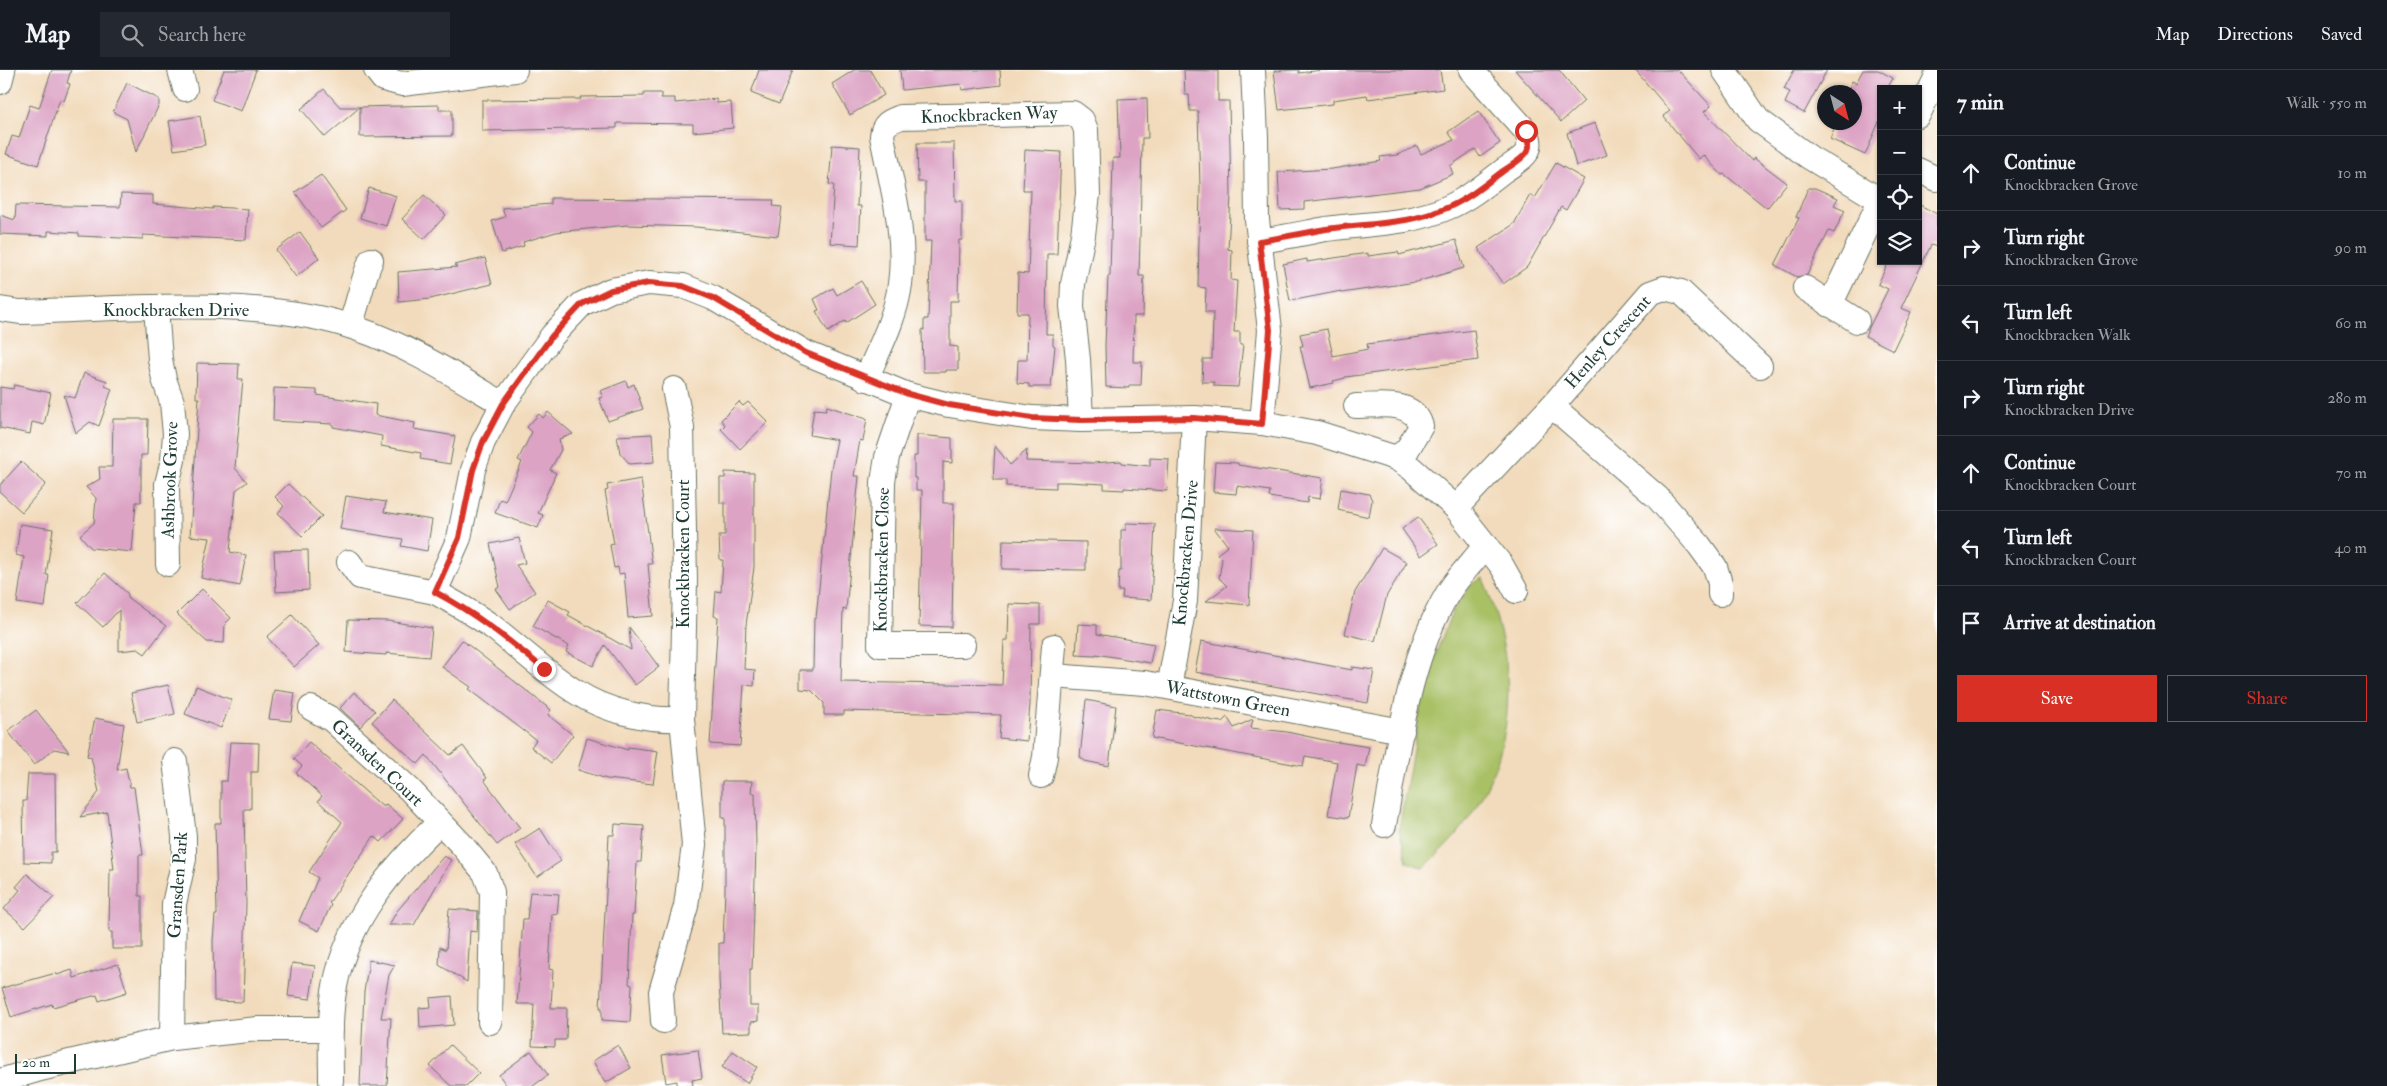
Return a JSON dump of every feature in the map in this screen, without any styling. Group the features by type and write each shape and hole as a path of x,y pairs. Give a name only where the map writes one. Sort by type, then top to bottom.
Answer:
{"street":[{"path":"0,82 3,70"},
{"path":"376,70 383,79 402,84 515,70"},
{"path":"1252,70 1259,241 1270,330 1262,424"},
{"path":"1259,241 1327,229 1401,222 1426,215 1465,199 1521,158 1529,149 1530,140 1526,131 1472,70"},
{"path":"1724,70 1758,120 1809,157 1877,197"},
{"path":"1922,107 1937,76"},
{"name":"Knockbracken Way","path":"866,378 892,318 900,285 902,250 882,129 888,122 901,117 1073,113 1082,120 1086,130 1087,202 1072,299 1078,359 1081,420"},
{"path":"1922,172 1937,179"},
{"path":"1830,305 1877,205"},
{"path":"350,326 361,296 364,275 371,260"},
{"path":"435,592 459,538 473,470 483,442 503,404 552,336 582,304 611,290 649,283 683,286 713,298 806,353 908,394 988,412 1032,418 1081,420 1194,418 1262,424 1317,433 1396,458 1412,468 1456,508 1486,545 1516,591"},
{"name":"Henley Crescent","path":"1456,508 1552,406 1650,293 1664,288 1681,292 1760,366"},
{"path":"1804,288 1857,322"},
{"name":"Ashbrook Grove","path":"156,308 160,358 164,379 172,402 174,434 173,460 167,484 168,564"},
{"name":"Knockbracken Drive","path":"0,310 20,312 209,308 262,311 307,317 350,326 417,355 503,404"},
{"name":"Knockbracken Court","path":"663,1021 661,992 686,906 694,845 682,719 686,581 682,427 674,389"},
{"name":"Knockbracken Close","path":"908,394 887,457 883,482 880,645 963,646"},
{"path":"1356,406 1393,406 1410,409 1419,417 1422,426 1407,450 1396,458"},
{"name":"Henley Crescent","path":"1552,406 1657,497 1699,545 1715,567 1720,583 1720,594"},
{"name":"Knockbracken Drive","path":"1169,687 1184,601 1194,418"},
{"path":"1384,824 1402,731 1418,665 1433,622 1449,591 1486,545"},
{"path":"348,562 360,577 435,592 465,608 577,693 612,708 661,720 682,719"},
{"path":"1041,776 1045,757 1054,646"},
{"name":"Wattstown Green","path":"1053,676 1169,687 1402,731"},
{"name":"Gransden Court","path":"311,708 331,719 374,757 440,822 485,873 492,892 490,1022"},
{"name":"Gransden Park","path":"172,1038 174,904 184,860 184,836 175,761"},
{"path":"331,1081 331,1029 335,986 353,930 388,876 440,822"},
{"path":"0,1081 40,1069 172,1038 258,1029 331,1029"}],"green space":[{"path":"1483,578 1502,640 1507,671 1508,702 1504,732 1497,762 1485,792 1462,828 1447,846 1424,868 1407,862 1399,829 1425,682 1452,612 1472,584"}],"building":[{"path":"52,70 71,70 67,83 70,84 64,101 60,99 38,165 6,154 12,136 19,138 30,105 39,108"},
{"path":"224,70 256,70 241,111 212,100"},
{"path":"759,70 793,70 779,104 751,93"},
{"path":"854,70 870,70 884,95 850,115 832,84"},
{"path":"900,70 1000,70 1001,85 962,90 961,84 902,90"},
{"path":"1184,70 1218,71 1218,101 1229,101 1231,196 1228,249 1232,250 1231,280 1237,281 1234,332 1240,332 1240,345 1243,345 1238,387 1214,386 1214,382 1202,382 1203,359 1212,359 1213,312 1205,312 1206,288 1198,287 1200,188 1198,111 1190,111 1189,95 1185,95"},
{"path":"1299,70 1299,73 1322,70 1440,70 1443,89 1368,99 1367,95 1333,100 1333,104 1279,110 1274,71"},
{"path":"1515,70 1559,70 1584,101 1561,122"},
{"path":"1635,70 1678,70 1711,106 1704,112 1752,161 1754,158 1787,183 1767,208 1724,174 1722,175 1703,155 1699,159 1663,116 1670,111"},
{"path":"1794,70 1827,70 1819,85 1817,85 1817,89 1804,113 1785,103 1790,92 1784,89"},
{"path":"1863,70 1878,70 1893,78 1889,85 1877,85 1877,126 1865,155 1830,139 1833,130 1862,130 1862,85 1850,85 1852,81 1856,83"},
{"path":"127,83 159,99 159,105 136,152 127,119 113,112"},
{"path":"324,89 340,107 360,107 325,137 301,109"},
{"path":"644,93 661,93 661,98 675,98 675,103 716,99 717,103 731,102 733,128 693,132 693,124 617,123 617,128 482,131 482,100 581,99 580,97 644,96"},
{"path":"1147,98 1148,138 1142,138 1139,276 1144,276 1143,316 1134,316 1133,362 1142,362 1141,385 1129,385 1129,388 1106,387 1105,345 1108,276 1110,276 1113,158 1120,158 1118,99"},
{"path":"439,105 439,110 452,110 452,136 360,137 360,107"},
{"path":"1478,111 1500,143 1480,157 1475,149 1450,166 1453,174 1420,188 1304,202 1304,209 1280,210 1278,172 1332,169 1381,161 1380,157 1397,155 1417,146 1421,154 1454,140 1448,132"},
{"path":"200,116 205,145 174,150 169,121"},
{"path":"1595,123 1607,155 1576,166 1567,133"},
{"path":"917,143 954,143 955,201 962,201 962,240 959,240 958,301 950,301 950,346 958,347 958,370 946,370 946,372 923,372 922,330 924,330 924,319 928,319 931,241 925,241 925,182 918,182"},
{"path":"832,145 860,147 857,206 861,206 859,245 830,243 834,185 829,184"},
{"path":"1025,150 1061,152 1057,254 1047,254 1046,334 1053,334 1053,345 1055,346 1051,387 1029,387 1029,384 1017,383 1018,360 1027,360 1028,313 1017,313 1018,273 1028,274 1031,190 1023,190"},
{"path":"1556,163 1584,179 1566,210 1561,207 1527,267 1503,284 1478,248 1514,224 1530,195 1535,198"},
{"path":"321,175 346,210 321,228 295,192"},
{"path":"369,188 396,196 386,226 360,218"},
{"path":"1808,188 1815,188 1838,198 1834,205 1845,210 1834,233 1829,231 1807,275 1797,277 1775,265 1799,218 1796,217"},
{"path":"121,194 153,195 153,204 213,209 213,207 248,209 246,240 143,235 143,239 79,236 79,233 48,231 48,236 0,234 0,215 15,220 16,205 120,207"},
{"path":"424,195 446,215 424,239 402,219"},
{"path":"551,198 774,200 773,206 782,207 778,236 696,227 628,225 556,232 523,242 524,246 502,253 492,221 505,217 502,208 551,204"},
{"path":"1922,206 1937,214 1937,247 1931,245 1922,264"},
{"path":"300,232 319,258 296,277 276,250"},
{"path":"1456,240 1464,268 1416,282 1341,293 1341,291 1290,301 1283,264 1307,259 1307,262 1368,253 1368,256 1398,252 1399,255"},
{"path":"485,258 492,284 430,299 399,302 398,272 457,267 454,265"},
{"path":"1887,265 1921,265 1901,308 1911,312 1893,350 1865,336 1888,289 1878,284"},
{"path":"861,281 875,304 828,332 816,311 819,310 814,299 833,288 837,295"},
{"path":"1327,329 1333,356 1368,349 1367,344 1474,330 1478,360 1345,377 1333,381 1334,383 1310,388 1300,346 1303,346 1300,334"},
{"path":"197,363 239,364 238,379 243,379 235,468 247,482 236,490 230,552 246,555 240,586 201,578 210,538 190,536 199,398 196,398"},
{"path":"84,373 107,381 105,386 112,389 99,426 90,422 76,433 64,395 75,398"},
{"path":"626,381 628,387 634,384 643,409 608,421 599,398 603,397 600,391"},
{"path":"14,385 51,393 44,425 32,422 30,434 0,428 0,387 13,389"},
{"path":"274,388 317,390 317,395 376,404 375,415 415,423 414,429 455,436 450,464 420,459 421,453 381,446 382,436 333,427 333,424 273,421"},
{"path":"739,402 743,406 748,402 768,422 740,449 721,429 725,425 721,420"},
{"path":"827,406 867,419 863,441 860,440 854,476 859,476 846,610 843,609 841,682 1002,685 1004,640 1008,640 1009,604 1040,605 1040,624 1031,624 1030,704 1027,741 999,738 1001,715 844,711 844,715 824,715 824,703 811,690 800,689 800,670 813,670 814,618 816,618 831,469 837,440 810,435 814,409 826,410"},
{"path":"548,412 573,434 559,439 561,450 550,470 556,473 538,513 543,515 538,528 495,513 500,499 505,501 522,462 518,460 532,432 527,427 539,414 543,418"},
{"path":"113,419 148,419 147,455 141,455 141,502 136,502 132,552 91,548 80,535 94,523 96,498 86,487 100,479 99,467 112,467"},
{"path":"652,434 654,462 630,464 620,453 617,436"},
{"path":"917,435 952,438 952,463 943,462 943,503 954,503 952,627 919,626 922,490 916,490 916,478 914,478 914,456 917,456"},
{"path":"995,446 1010,465 1027,450 1026,461 1093,463 1121,461 1122,463 1150,466 1150,458 1169,459 1167,491 1124,488 1124,490 1104,489 1104,484 1068,482 1056,482 1056,488 1006,486 1006,480 993,480"},
{"path":"21,462 46,484 22,512 0,492 0,485"},
{"path":"1215,462 1238,463 1238,465 1323,478 1320,499 1308,497 1307,503 1269,497 1270,491 1237,486 1236,494 1213,492"},
{"path":"725,472 754,473 754,567 746,625 744,669 755,670 754,686 744,685 740,746 710,744 718,617 714,616 716,591 721,592 723,560 720,560 719,535 725,535 725,503 720,503 720,478 725,478"},
{"path":"641,479 652,564 648,564 653,616 628,618 624,573 619,574 618,567 614,568 610,545 614,544 605,491 608,490 607,485"},
{"path":"288,484 322,516 302,536 278,513 284,506 275,497"},
{"path":"1341,489 1369,494 1372,500 1369,517 1338,510"},
{"path":"346,496 386,502 384,512 432,520 427,551 401,546 403,539 340,529"},
{"path":"1418,517 1438,544 1421,556 1402,529"},
{"path":"1126,523 1155,524 1151,600 1122,598 1123,591 1118,591 1119,571 1121,571 1121,530 1126,530"},
{"path":"20,524 53,529 46,575 49,575 45,607 17,603 24,557 16,555"},
{"path":"1214,528 1253,530 1249,605 1206,601 1227,586 1219,578 1222,559 1217,554 1228,546"},
{"path":"519,538 525,563 516,565 535,592 510,609 496,589 500,587 490,544"},
{"path":"1003,540 1086,542 1086,570 1002,569"},
{"path":"1382,548 1407,562 1387,595 1375,641 1345,634 1355,592"},
{"path":"308,550 309,590 276,592 274,551"},
{"path":"105,573 128,594 128,598 166,626 145,654 138,649 119,651 119,610 103,627 77,603"},
{"path":"202,589 231,618 225,624 224,643 207,642 177,614"},
{"path":"548,600 570,612 568,615 631,650 629,627 659,667 635,685 605,645 593,666 566,652 569,646 533,626"},
{"path":"292,615 319,645 294,667 267,637"},
{"path":"348,620 388,621 432,628 429,657 346,652"},
{"path":"1078,624 1097,625 1097,634 1154,644 1150,663 1096,654 1096,656 1076,655"},
{"path":"462,640 551,710 548,715 573,735 551,763 531,747 536,740 469,689 471,687 442,667"},
{"path":"1201,641 1352,670 1352,667 1374,670 1368,703 1195,672"},
{"path":"168,685 175,714 137,722 131,693"},
{"path":"196,686 232,700 221,728 185,714"},
{"path":"274,690 295,693 291,721 269,719"},
{"path":"354,692 375,711 360,727 340,708"},
{"path":"392,700 450,755 463,746 487,778 484,780 520,828 497,845 426,755 418,764 372,722"},
{"path":"1086,700 1116,706 1109,766 1085,761 1080,757"},
{"path":"36,710 69,752 54,749 34,765 8,731"},
{"path":"1157,710 1190,714 1222,722 1227,717 1234,728 1253,719 1251,728 1287,732 1338,743 1369,747 1365,767 1357,765 1348,818 1328,815 1337,762 1305,756 1303,766 1152,738"},
{"path":"95,718 124,724 117,770 126,768 130,787 134,787 143,855 139,855 139,896 142,896 142,949 112,949 112,932 109,932 110,869 114,869 107,812 80,817 99,792 91,757 87,756"},
{"path":"587,738 628,750 628,747 658,751 653,784 607,779 578,770"},
{"path":"230,742 259,743 258,772 251,772 251,809 244,809 246,904 243,1002 214,1001 213,941 215,915 217,915 215,823 221,823 221,781 227,781"},
{"path":"309,742 383,807 386,804 403,819 381,842 374,836 329,903 331,905 319,931 299,921 318,878 309,872 342,822 318,801 322,796 296,773 302,766 294,759"},
{"path":"28,774 55,774 56,852 51,852 51,863 24,862 23,801 26,801"},
{"path":"722,781 752,781 751,793 755,793 756,849 750,1006 758,1006 758,1021 751,1022 751,1032 722,1033 719,943 723,943 725,818 722,818"},
{"path":"615,824 644,826 641,862 637,862 634,915 632,915 629,984 632,985 630,1022 602,1020 602,1008 600,1008 609,835 614,835"},
{"path":"540,828 561,861 537,877 515,844"},
{"path":"444,856 451,860 414,925 389,925 397,911"},
{"path":"27,874 54,897 25,927 4,909 20,890 16,887"},
{"path":"530,892 559,894 557,915 552,914 549,969 553,970 551,1008 567,1008 566,1040 555,1040 555,1047 532,1046 534,1004 517,1004 523,919 527,919"},
{"path":"449,909 478,911 477,932 470,931 467,982 439,965 440,947 446,950"},
{"path":"369,960 395,965 389,975 381,1018 391,1018 387,1086 360,1086 364,992"},
{"path":"292,963 315,966 310,999 288,996"},
{"path":"118,964 127,992 99,1001 97,995 53,1007 52,1004 11,1017 2,988 72,970 74,978"},
{"path":"452,996 454,1025 420,1028 419,1008 431,1007 430,998"},
{"path":"450,1045 479,1073 466,1086 451,1086 430,1066"},
{"path":"618,1045 631,1068 605,1083 593,1061"},
{"path":"698,1050 702,1078 692,1080 693,1086 677,1086 677,1081 666,1083 662,1055"},
{"path":"531,1051 548,1075 533,1086 507,1086 499,1075"},
{"path":"733,1051 757,1067 747,1083 722,1067"}],"route":[{"path":"544,669 495,628 465,608 435,592 459,538 473,470 490,428 516,384 552,336 582,304 611,290 649,283 683,286 713,298 806,353 866,378 908,394 949,405 988,412 1032,418 1081,420 1194,418 1262,424 1270,330 1259,241 1327,229 1401,222 1450,207 1465,199 1521,158 1529,149 1530,140 1526,131"}]}
